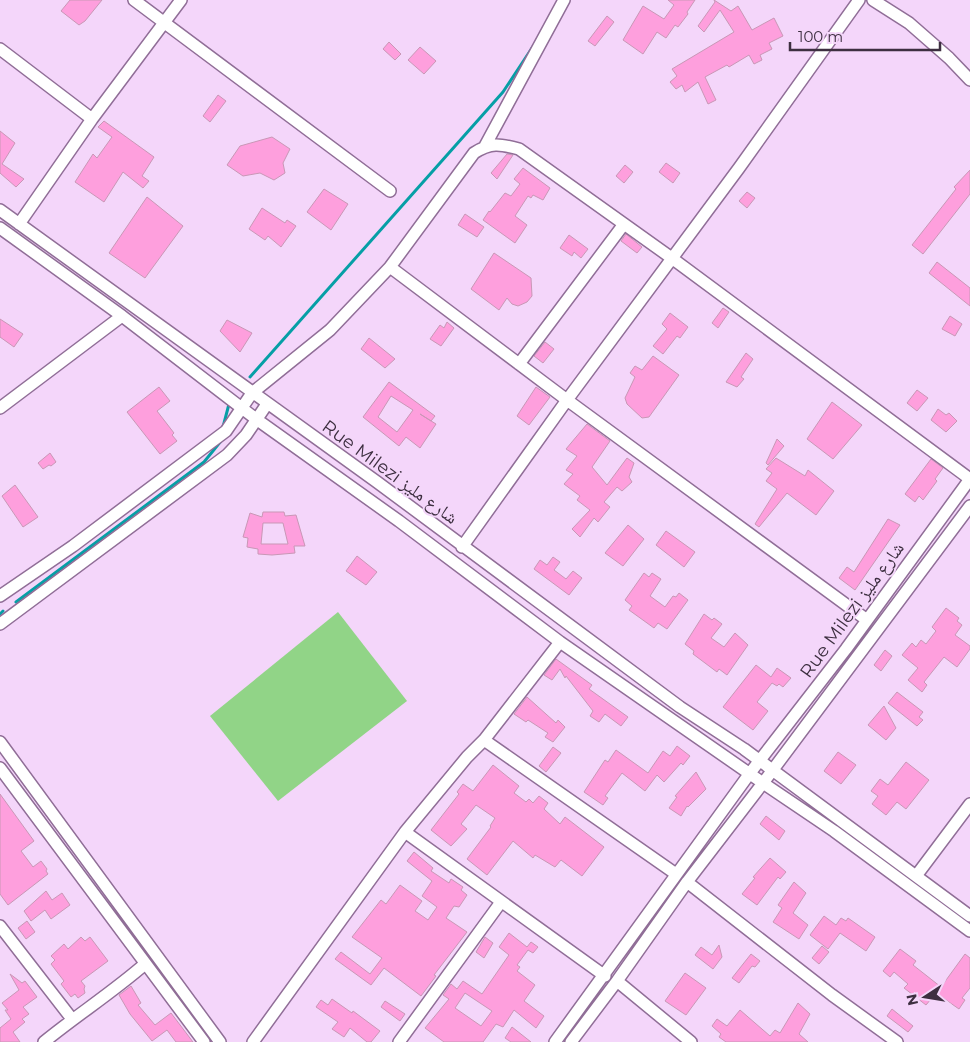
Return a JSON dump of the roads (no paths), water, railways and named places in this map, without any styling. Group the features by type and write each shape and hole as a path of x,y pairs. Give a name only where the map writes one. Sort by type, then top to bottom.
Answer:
{"street":[{"path":"134,0 390,191"},
{"path":"19,224 92,118 182,0"},
{"path":"485,146 564,0"},
{"path":"462,547 567,400 673,259 859,0"},
{"path":"873,0 909,23 949,58 970,80"},
{"path":"0,48 92,118"},
{"path":"0,596 74,546 226,432 252,393 330,330 390,267 474,153 485,146 500,144 519,149 673,259 970,479"},
{"name":"Rue Milezi شارع مليز","path":"0,210 376,482 680,707 773,770"},
{"path":"519,364 624,224"},
{"name":"Rue Milezi شارع مليز","path":"0,228 122,316 256,419 399,521 560,642 763,783 970,506"},
{"path":"390,267 567,400 867,620"},
{"path":"1,406 122,316"},
{"path":"0,624 227,456 246,435 267,404"},
{"name":"Rue Milezi شارع مليز","path":"750,773 823,680 970,479"},
{"path":"0,602 16,612"},
{"path":"253,1042 405,832 460,764 484,740 560,642"},
{"path":"484,740 676,874"},
{"path":"0,742 220,1042"},
{"path":"0,768 204,1042"},
{"path":"773,770 970,916"},
{"path":"555,1042 605,976 676,874 750,773"},
{"path":"571,1042 687,882 763,783 834,831 970,931"},
{"path":"916,876 970,804"},
{"path":"405,832 605,976"},
{"path":"687,882 832,995 897,1042"},
{"path":"399,1042 501,902"},
{"path":"0,926 72,1020"},
{"path":"44,1042 114,991 145,964"},
{"path":"617,981 691,1042"}],"waterway":[{"path":"250,377 503,92 534,45"},
{"path":"223,427 229,404"},
{"path":"16,602 204,462 221,441"},
{"path":"0,614 3,611"}]}
